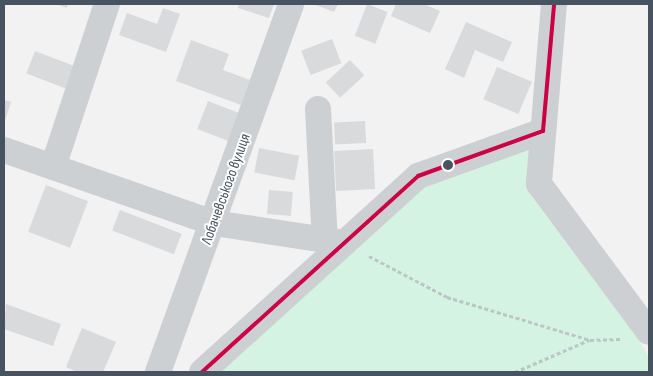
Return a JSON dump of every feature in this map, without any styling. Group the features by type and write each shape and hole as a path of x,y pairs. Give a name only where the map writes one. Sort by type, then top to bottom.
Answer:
{"street":[{"path":"53,167 107,4"},
{"name":"Лобачевського вулиця","path":"158,372 214,223 291,4"},
{"path":"554,4 539,184 639,335"},
{"path":"318,109 334,242"},
{"path":"202,372 334,242 418,176 543,131"},
{"path":"4,150 214,223 334,242"}],"path":[{"path":"334,242 447,297 590,340"},
{"path":"516,372 590,340 639,335"}],"green space":[{"path":"531,146 526,189 640,341 649,358 649,372 218,372 422,186"}],"building":[{"path":"55,4 68,4 67,8"},
{"path":"239,4 274,4 269,18 238,8"},
{"path":"313,4 338,4 334,12"},
{"path":"367,4 388,12 375,44 355,36"},
{"path":"396,4 424,4 440,11 430,33 391,16"},
{"path":"163,8 180,14 166,52 119,35 127,13 157,24"},
{"path":"466,22 512,42 503,62 475,50 464,78 445,69"},
{"path":"332,39 341,63 311,75 301,51"},
{"path":"191,40 229,54 223,70 250,80 241,105 176,81"},
{"path":"35,51 74,66 66,88 26,73"},
{"path":"350,60 364,75 340,98 326,83"},
{"path":"497,67 532,82 518,114 483,99"},
{"path":"4,100 11,102 4,124"},
{"path":"208,101 242,114 231,142 197,129"},
{"path":"365,121 366,143 335,145 334,123"},
{"path":"259,148 299,156 294,180 254,173"},
{"path":"373,149 375,189 336,191 334,151"},
{"path":"46,185 88,201 70,248 28,232"},
{"path":"269,190 293,192 291,216 267,214"},
{"path":"120,210 182,234 174,254 112,231"},
{"path":"6,304 61,324 53,346 4,329"},
{"path":"82,328 116,342 103,372 77,372 66,367"}],"transit line":[{"path":"543,131 554,4"},
{"path":"202,372 418,176 543,131"}]}
